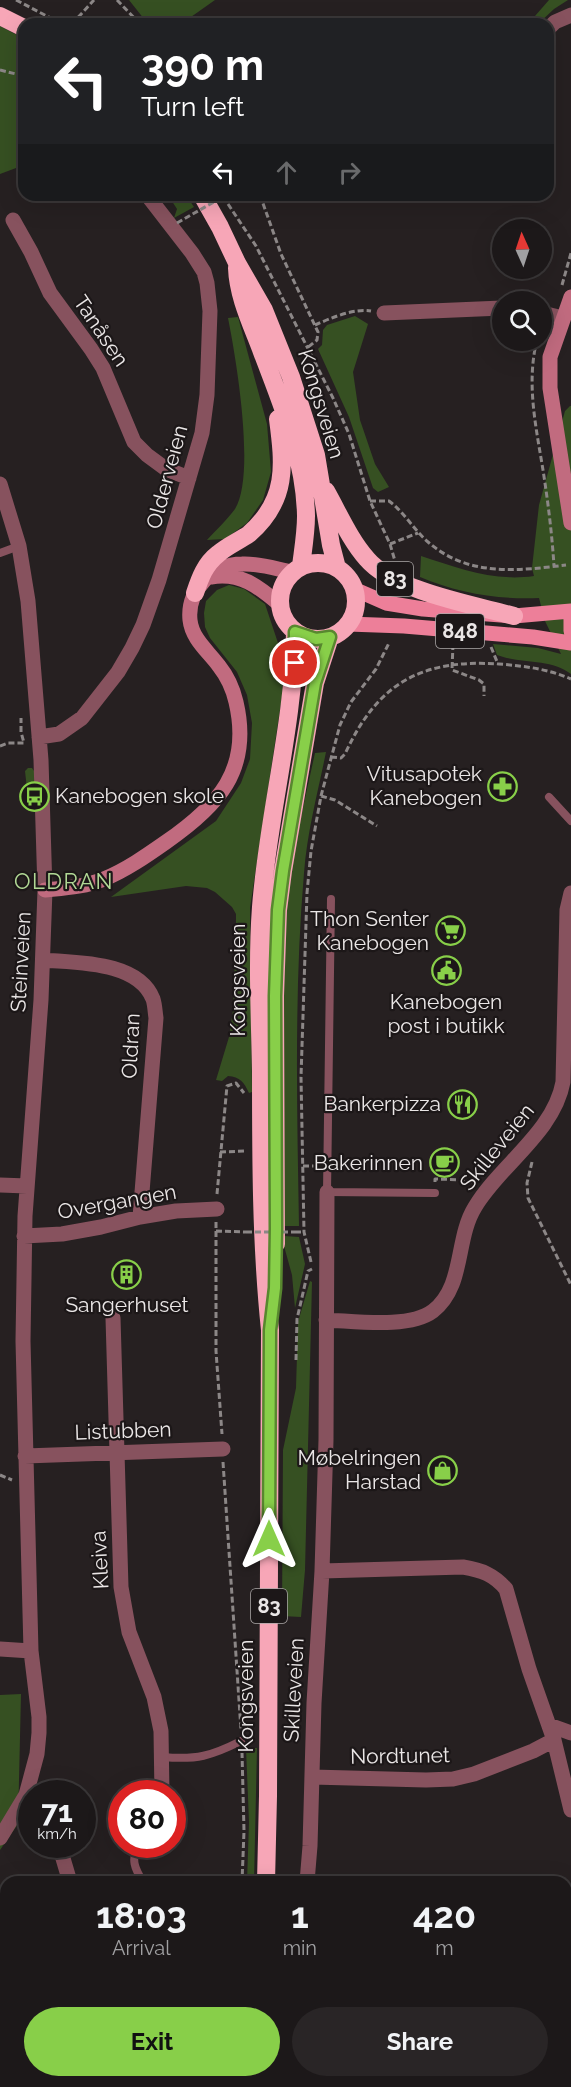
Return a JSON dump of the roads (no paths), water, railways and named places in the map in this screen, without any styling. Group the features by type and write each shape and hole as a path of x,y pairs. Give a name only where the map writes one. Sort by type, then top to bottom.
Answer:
{"highway":[{"path":"0,16 18,25"},
{"name":"Kongsveien","path":"205,201 264,310 291,377 309,428 337,568"},
{"name":"Kongsveien","path":"237,263 240,293 296,448 306,517 297,569"},
{"name":"83","path":"195,593 207,564 260,523 277,495 282,480 283,463 274,385"},
{"name":"83","path":"321,483 355,542 374,567 427,593 514,616"},
{"path":"297,569 319,562 337,568"},
{"name":"83","path":"337,568 348,577 354,590 354,611 348,624"},
{"name":"83","path":"279,604 282,586 297,569"},
{"path":"279,604 283,616 295,632 316,639 337,634 348,624"},
{"name":"Kongsveien","path":"266,1876 270,1330 262,1192 258,978 261,907 268,844 292,692 295,632"},
{"name":"Kongsveien","path":"270,1330 276,1258 275,996 278,910 315,683 330,637"}],"main road":[{"name":"848","path":"354,590 386,603 401,606 514,616 571,613 571,631"},
{"name":"848","path":"348,624 404,626 533,637 571,643"}],"street":[{"path":"554,23 571,15"},
{"name":"Olderveien","path":"39,737 59,734 82,718 118,672 132,648 159,580 202,433 207,395 210,311 207,283 204,272 192,253 152,201"},
{"name":"Tanåsen","path":"13,220 50,293 103,368 134,442 166,469 189,478"},
{"path":"566,292 563,318 550,357 550,388 571,523"},
{"path":"384,314 492,309"},
{"path":"552,315 563,318"},
{"name":"Steinveien","path":"0,484 19,546 28,601 44,826 43,960 24,1236 25,1456 31,1651 39,1717 39,1733 32,1780"},
{"path":"45,890 103,880 127,868 183,830 205,812 225,788 237,758 240,736 239,714 236,700 226,677 191,629 190,610 195,593 208,577 230,565 297,569"},
{"path":"208,577 220,575 242,578 255,584 279,604"},
{"name":"Skilleveien","path":"326,1320 398,1322 412,1320 431,1312 448,1294 454,1279 469,1217 476,1204 525,1147 559,1100 563,1082 567,910 571,893"},
{"name":"Oldran","path":"43,960 123,970 143,984 153,1000 156,1018 140,1217"},
{"path":"0,1185 27,1186"},
{"name":"Skilleveien","path":"307,1876 322,1571 326,1432 327,1192"},
{"name":"Overgangen","path":"24,1236 62,1234 176,1211 217,1209"},
{"name":"Kleiva","path":"112,1318 121,1587 129,1632 154,1697 161,1731 162,1780"},
{"name":"Listubben","path":"25,1456 222,1449"},
{"path":"322,1571 464,1567 478,1569 490,1575 506,1589 529,1669 551,1733 571,1810"},
{"path":"0,1649 31,1651"},
{"path":"551,1733 571,1733"},
{"name":"Nordtunet","path":"312,1777 453,1779 474,1774 533,1751 551,1733"},
{"name":"Steinveien","path":"0,1838 18,1813"},
{"path":"63,1858 68,1876"}],"lane":[{"path":"0,553 19,546"},
{"path":"549,797 571,821"},
{"path":"331,899 327,1192 435,1193"},
{"path":"163,1757 190,1759 207,1756 241,1741"},
{"path":"134,1858 133,1864 140,1876"}],"place":[{"name":"Vitusapotek Kanebogen","path":"503,786"},
{"name":"Kanebogen skole","path":"34,796"},
{"name":"Thon Senter Kanebogen","path":"450,931"},
{"name":"Kanebogen post i butikk","path":"446,971"},
{"name":"Bankerpizza","path":"462,1104"},
{"name":"Bakerinnen","path":"444,1163"},
{"name":"Sangerhuset","path":"127,1274"},
{"name":"Møbelringen Harstad","path":"442,1470"}],"district":[{"name":"OLDRAN","path":"64,881"}]}
